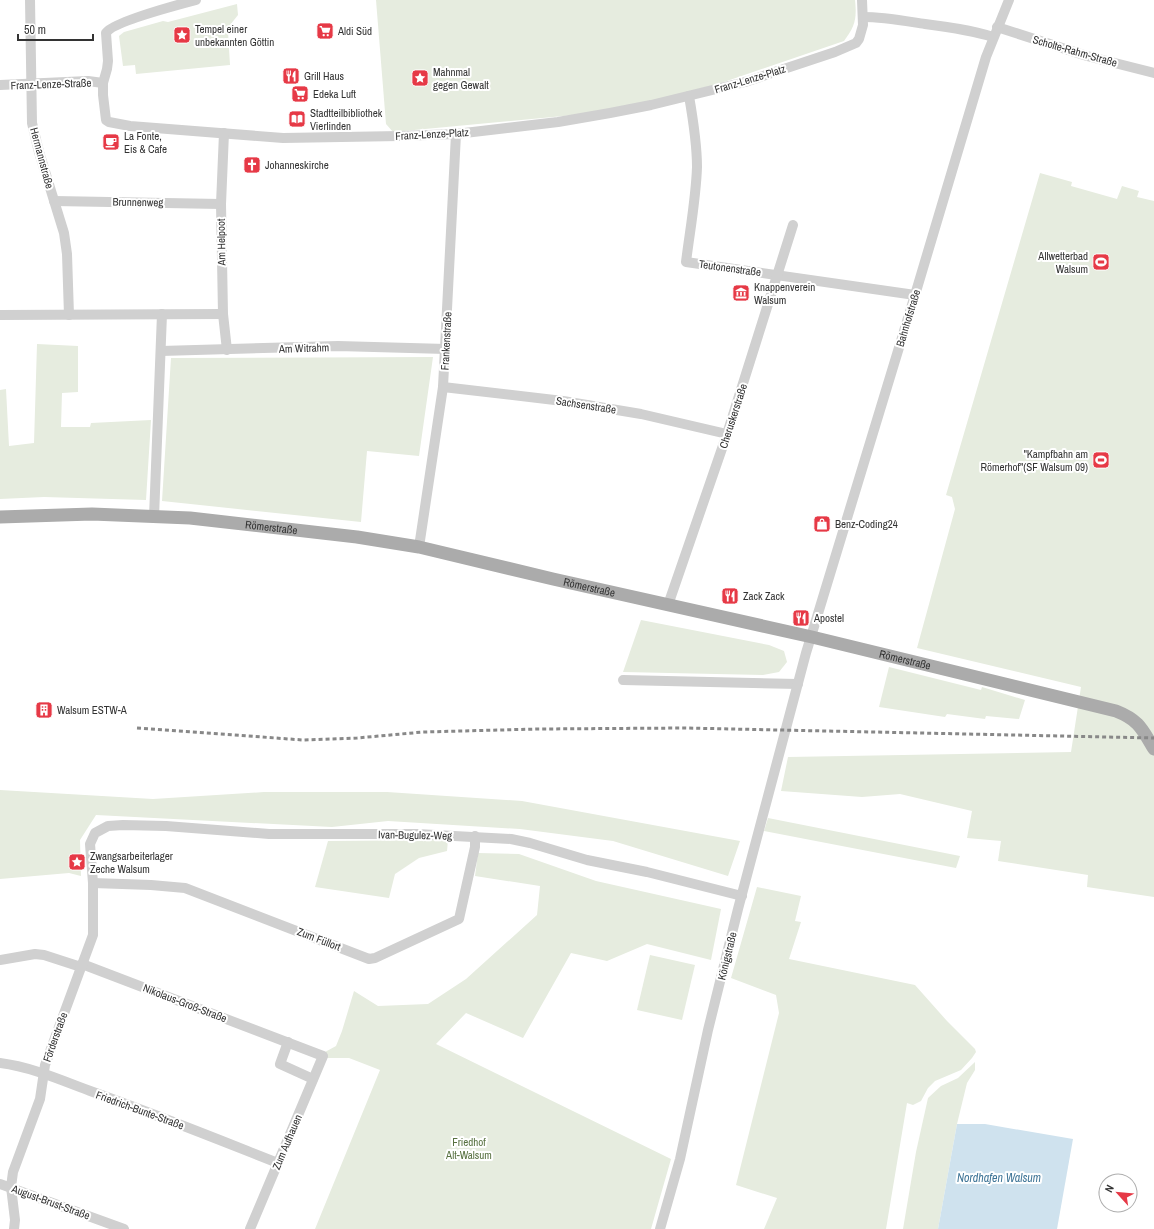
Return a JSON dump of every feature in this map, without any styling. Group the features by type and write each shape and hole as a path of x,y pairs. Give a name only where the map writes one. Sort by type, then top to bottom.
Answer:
{"main road":[{"name":"Römerstraße","path":"0,517 85,514 197,519 357,537 419,547 812,637 1116,711 1134,720 1140,726 1154,749"}],"street":[{"name":"Hermannstraße","path":"30,0 32,123 39,152 64,233 67,254 69,315"},
{"name":"Franz-Lenze-Platz","path":"196,0 140,17 110,28 106,33 107,69 103,83 106,120 109,122 130,126 283,138 456,134 558,122 644,107 745,82 835,52 856,43 859,39 863,17 862,0"},
{"name":"Bahnhofstraße","path":"812,637 986,57 1009,0"},
{"path":"863,17 881,17 952,28 993,37"},
{"name":"Scholte-Rahm-Straße","path":"997,27 1088,56 1154,73"},
{"name":"Franz-Lenze-Straße","path":"0,85 31,85 88,81 103,83"},
{"name":"Teutonenstraße","path":"689,96 695,132 697,166 695,198 686,262 778,274 915,295"},
{"name":"Am Helpoot","path":"224,133 221,204 222,314 227,350"},
{"name":"Frankenstraße","path":"419,547 443,387 456,134"},
{"name":"Brunnenweg","path":"54,201 221,204"},
{"name":"Cheruskerstraße","path":"668,605 727,434 793,225"},
{"path":"154,517 162,351 162,314"},
{"path":"0,315 222,314"},
{"name":"Am Witrahm","path":"162,351 338,346 446,349"},
{"name":"Sachsenstraße","path":"443,387 563,400 641,414 727,434"},
{"name":"Königstraße","path":"660,1229 680,1159 708,1030 742,896 798,684 812,637"},
{"path":"623,680 798,684"},
{"name":"Ivan-Bugulez-Weg","path":"90,844 95,833 108,826 123,825 166,826 269,834 417,834 475,836 512,839 530,843 587,860 647,872 742,896"},
{"name":"Zum Füllort","path":"93,883 185,888 369,959 382,955 459,919 475,836"},
{"name":"Förderstraße","path":"14,1229 15,1220 11,1187 13,1172 40,1099 45,1064 93,935 93,883 90,844"},
{"name":"Nikolaus-Groß-Straße","path":"0,960 35,954 44,955 82,966 323,1056"},
{"path":"288,1042 280,1064 313,1079"},
{"name":"Zum Aufhauen","path":"250,1229 323,1056"},
{"name":"Friedrich-Bunte-Straße","path":"0,1063 13,1065 43,1074 160,1116 278,1163"},
{"name":"August-Brust-Straße","path":"0,1184 124,1229"}],"green space":[{"path":"376,0 855,0 856,12 851,31 844,41 689,94 595,113 393,132 386,124"},
{"path":"237,4 238,15 230,25 228,32 230,65 136,74 135,65 123,66 119,36 124,32 163,21 168,22"},
{"path":"1040,173 1072,182 1071,186 1117,199 1122,186 1139,191 1137,197 1154,201 1154,897 1087,887 1088,875 998,861 1001,841 967,838 972,811 900,794 862,797 781,791 788,757 1071,752 1081,687 917,648 955,509 952,497 946,495"},
{"path":"37,344 78,346 78,392 62,393 61,427 90,427 91,423 151,420 146,500 44,497 0,499 0,390 6,389 9,446 34,443"},
{"path":"433,357 419,456 367,451 361,522 162,501 171,358"},
{"path":"641,620 769,645 784,651 787,662 779,672 763,675 623,672"},
{"path":"889,667 981,690 982,687 1025,700 1019,719 986,716 985,719 947,714 945,717 879,707"},
{"path":"0,790 153,799 264,792 387,792 522,801 740,841 728,876 613,841 520,829 388,821 332,827 96,815 80,840 81,876 69,873 0,879"},
{"path":"768,818 960,856 956,868 764,831"},
{"path":"448,840 447,851 419,858 395,874 389,898 315,887 328,841"},
{"name":"Friedhof Alt-Walsum","path":"478,853 519,854 596,881 721,909 711,960 647,944 607,961 571,953 523,1038 466,1013 436,1044 671,1159 651,1229 315,1229 380,1070 349,1058 324,1058 325,1052 336,1046 354,991 378,1006 428,1004 466,979 537,915 540,886 475,876"},
{"path":"757,887 801,896 795,921 801,922 789,959 915,985 947,1021 975,1049 976,1052 972,1058 961,1070 935,1081 928,1088 921,1101 913,1105 907,1103 886,1229 764,1229 777,1198 736,1185 779,1013 776,995 731,978"},
{"path":"650,955 695,965 682,1020 637,1010"},
{"path":"975,1062 975,1070 967,1083 957,1124 938,1229 903,1229 916,1152 928,1098 941,1086 958,1078"}],"water":[{"name":"Nordhafen Walsum","path":"957,1124 985,1124 1073,1139 1057,1229 938,1229"}],"railway":[{"path":"137,728 303,740 357,738 423,732 538,729 685,728 1154,738"}],"place":[{"name":"Aldi Süd","path":"325,31"},
{"name":"Tempel einer unbekannten Göttin","path":"182,35"},
{"name":"Grill Haus","path":"291,76"},
{"name":"Mahnmal gegen Gewalt","path":"420,78"},
{"name":"Edeka Luft","path":"300,94"},
{"name":"Stadtteilbibliothek Vierlinden","path":"297,119"},
{"name":"La Fonte, Eis & Cafe","path":"111,142"},
{"name":"Johanneskirche","path":"252,165"},
{"name":"Allwetterbad Walsum","path":"1101,262"},
{"name":"Knappenverein Walsum","path":"741,293"},
{"name":"\"Kampfbahn am Römerhof\"(SF Walsum 09)","path":"1101,460"},
{"name":"Benz-Coding24","path":"822,524"},
{"name":"Zack Zack","path":"730,596"},
{"name":"Apostel","path":"801,618"},
{"name":"Walsum ESTW-A","path":"44,710"},
{"name":"Zwangsarbeiterlager Zeche Walsum","path":"77,862"}]}
